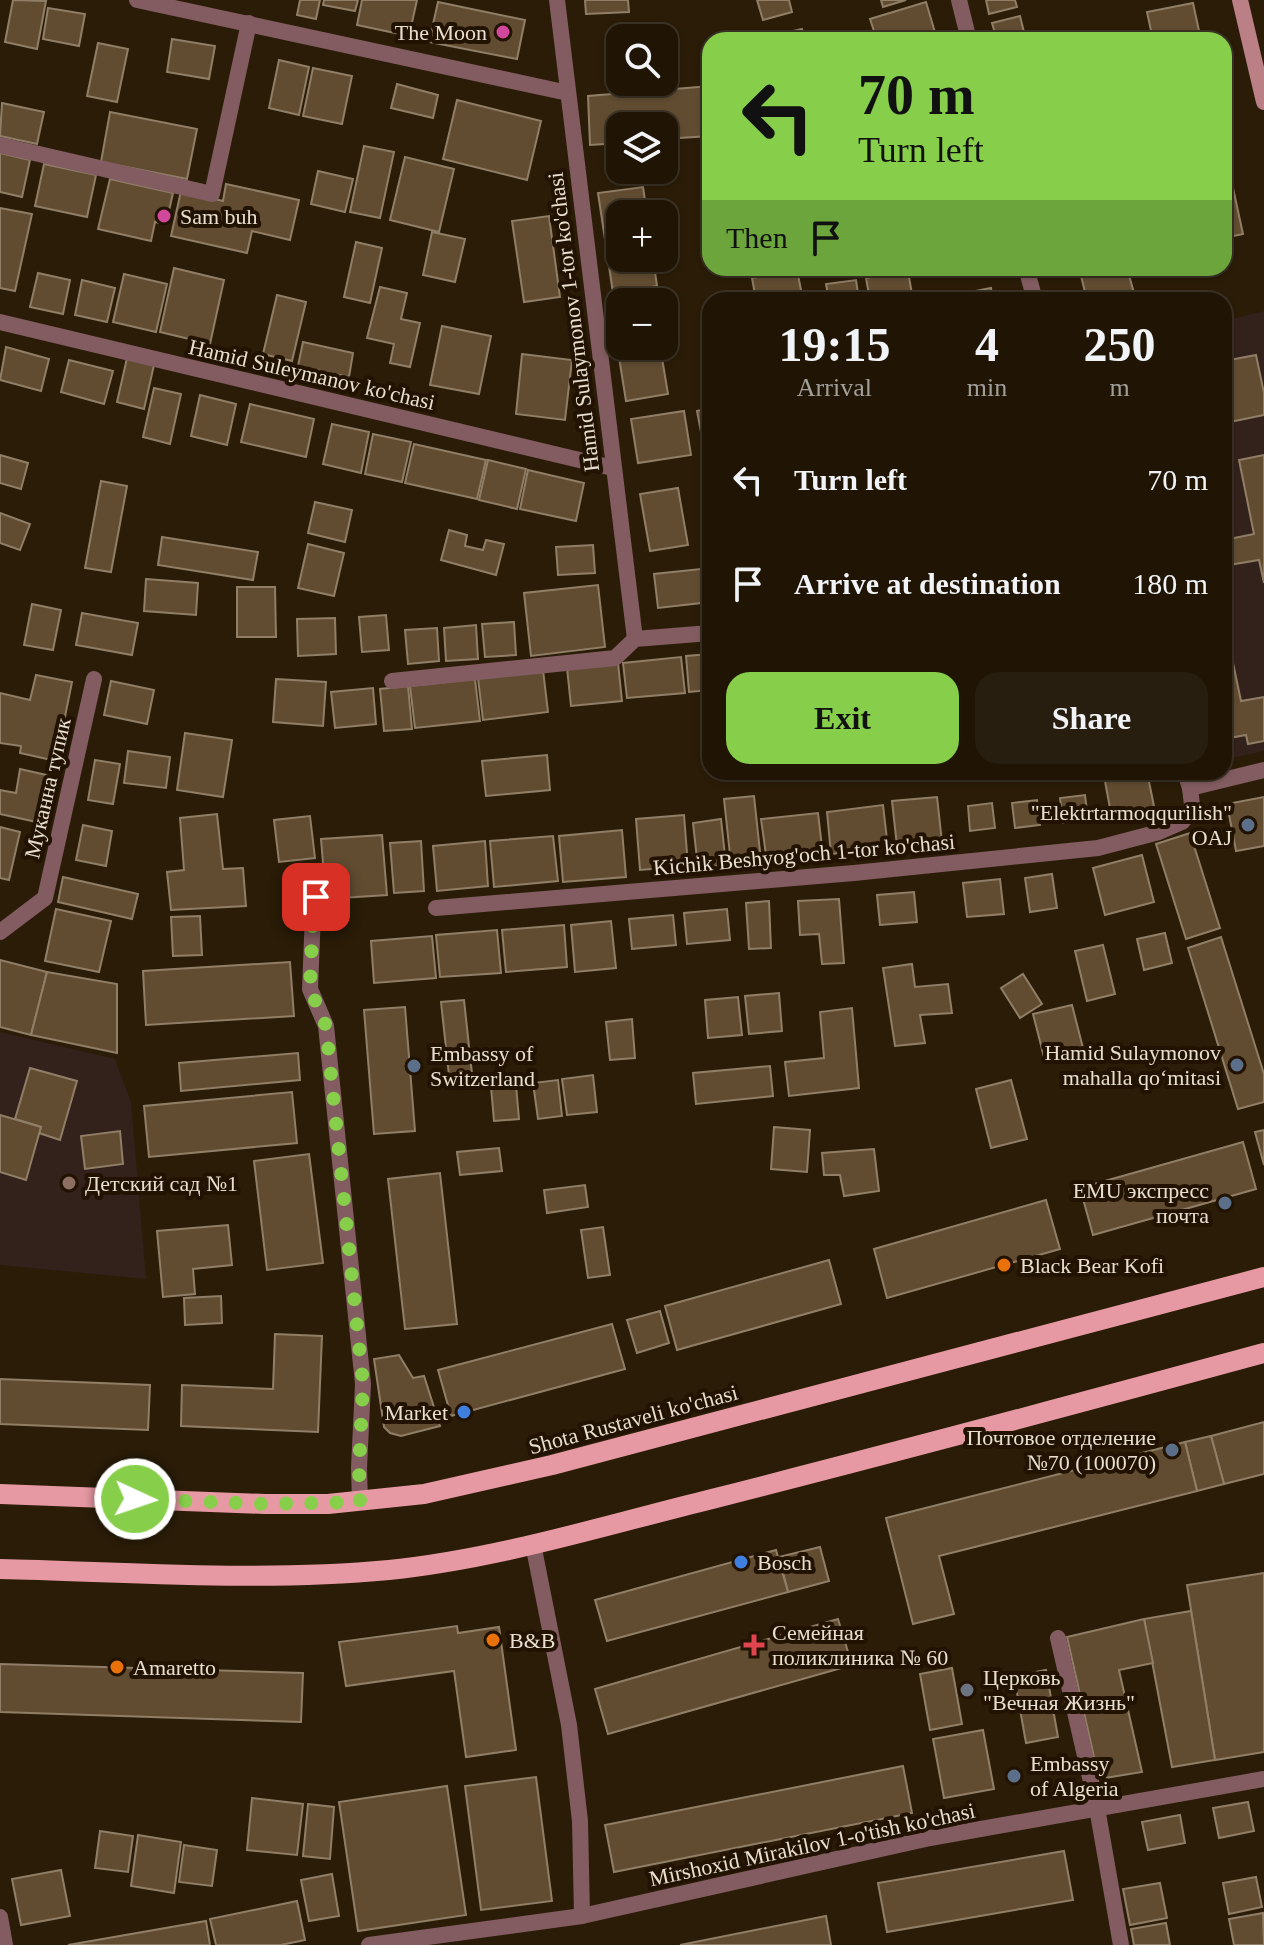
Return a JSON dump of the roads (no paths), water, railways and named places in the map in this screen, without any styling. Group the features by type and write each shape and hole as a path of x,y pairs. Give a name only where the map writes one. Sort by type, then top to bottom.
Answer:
{"main road":[{"path":"1240,0 1264,102"},
{"name":"Shota Rustaveli ko'chasi","path":"0,1494 265,1504 360,1502 424,1494 519,1474 1264,1277"},
{"path":"0,1569 257,1576 328,1574 424,1565 533,1544 827,1470 1264,1353"}],"street":[{"path":"137,0 568,93"},
{"name":"Hamid Sulaymonov 1-tor ko'chasi","path":"557,0 635,639"},
{"path":"959,0 967,32"},
{"path":"0,145 212,194 249,23"},
{"name":"Hamid Suleymanov ko'chasi","path":"0,322 613,468"},
{"path":"392,681 615,658 635,639 702,634"},
{"name":"Муканна тупик","path":"0,932 45,898 94,679"},
{"path":"1232,774 1264,770"},
{"name":"Kichik Beshyog'och 1-tor ko'chasi","path":"436,908 854,873 1098,848 1159,832 1182,822 1192,805 1187,780"},
{"path":"316,897 310,989 326,1026 363,1384 360,1502"},
{"path":"533,1544 569,1725 580,1821 582,1916"},
{"path":"1058,1638 1097,1808 1121,1945"},
{"name":"Mirshoxid Mirakilov 1-o'tish ko'chasi","path":"376,1944 582,1916 930,1838 1264,1779"},
{"path":"0,1917 5,1945"}],"place":[{"name":"The Moon","path":"503,32"},
{"name":"Sam buh","path":"164,216"},
{"name":"\"Elektrtarmoqqurilish\" OAJ","path":"1248,825"},
{"name":"Hamid Sulaymonov mahalla qoʻmitasi","path":"1237,1065"},
{"name":"Embassy of Switzerland","path":"414,1066"},
{"name":"Детский сад №1","path":"69,1183"},
{"name":"EMU экспресс почта","path":"1225,1203"},
{"name":"Black Bear Kofi","path":"1004,1265"},
{"name":"Market","path":"464,1412"},
{"name":"Почтовое отделение №70 (100070)","path":"1172,1450"},
{"name":"Bosch","path":"741,1562"},
{"name":"B&B","path":"493,1640"},
{"name":"Семейная поликлиника № 60","path":"754,1645"},
{"name":"Amaretto","path":"117,1667"},
{"name":"Церковь \"Вечная Жизнь\"","path":"967,1690"},
{"name":"Embassy of Algeria","path":"1014,1776"}]}
